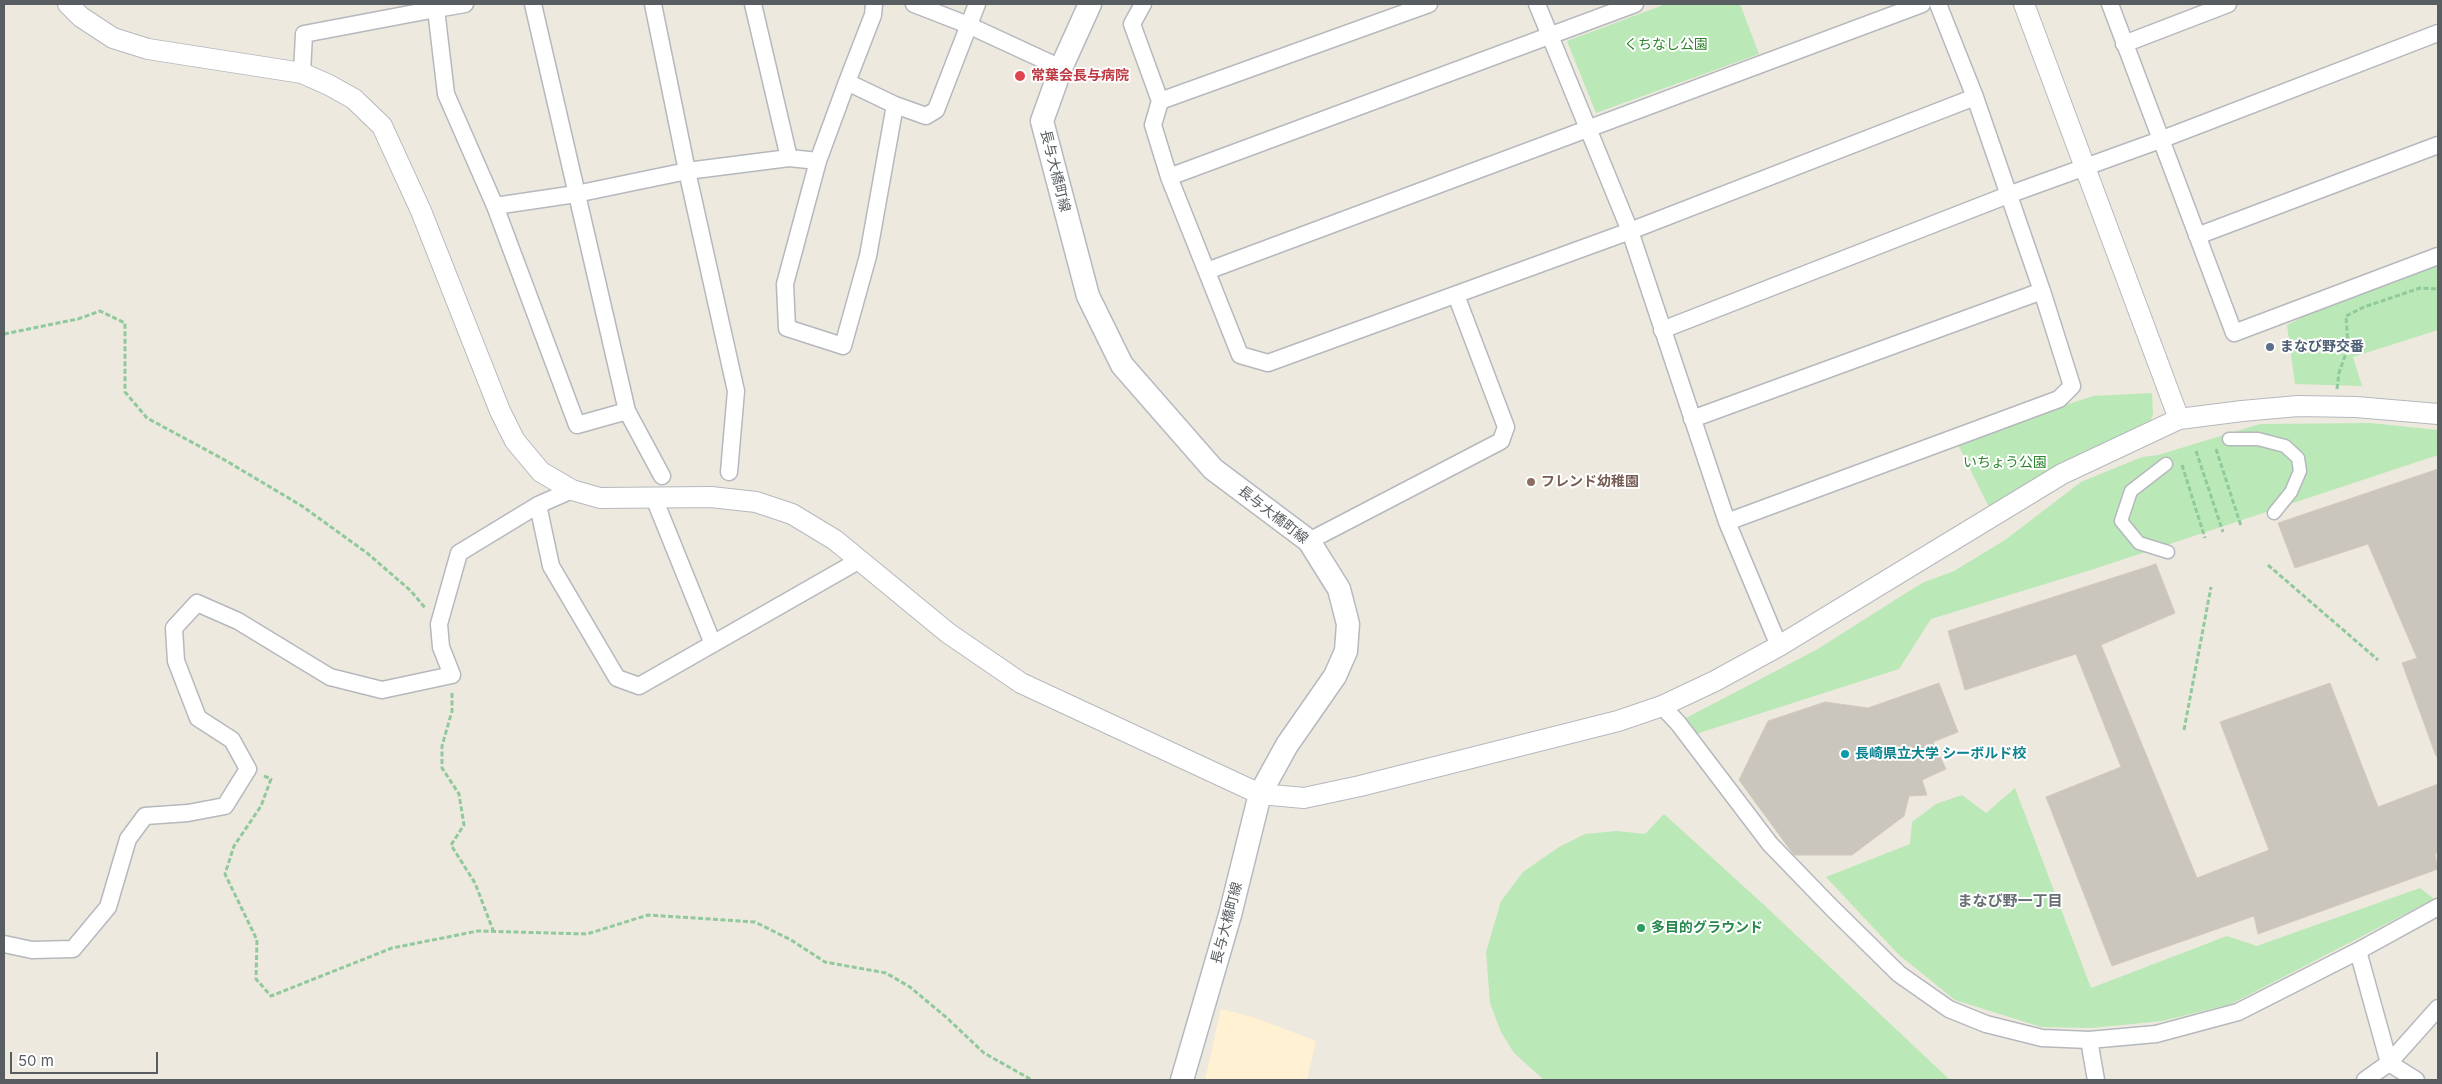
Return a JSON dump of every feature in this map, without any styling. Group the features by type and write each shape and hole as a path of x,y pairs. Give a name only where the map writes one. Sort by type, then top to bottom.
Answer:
{"main road":[{"name":"長与大橋町線","path":"1090,4 1061,68 1042,121 1088,296 1122,365 1214,469 1309,541 1338,590 1348,624 1346,652 1335,676 1287,745 1260,794 1230,915 1182,1080"}],"street":[{"path":"68,4 81,17 113,38 148,48 302,73 354,99 382,126 421,210 500,411 515,441 541,472 572,490 600,498 711,497 756,502 792,514 835,540 858,561 948,633 1021,684 1260,794 1304,798 1360,786 1618,721 1662,706 1715,681 1779,646 2062,474 2179,419 2298,406 2438,414"},
{"path":"302,73 304,34 465,4"},
{"path":"533,4 627,410 662,476"},
{"path":"653,4 687,170 736,391 729,472"},
{"path":"753,4 789,158"},
{"path":"874,4 873,15 818,161 785,284 787,328 843,346 868,256 895,106"},
{"path":"914,4 968,25 1061,68"},
{"path":"848,82 895,106 926,116 936,110 977,4"},
{"path":"1143,4 1132,24 1160,101 1153,125 1169,177 1240,354 1268,363 1630,230 1975,97"},
{"path":"1160,101 1430,4"},
{"path":"1537,4 1630,230 1727,522 1779,646"},
{"path":"1169,177 1635,4"},
{"path":"1208,271 1922,4"},
{"path":"1727,522 2059,399 2072,386 2042,291 1975,97 1938,4"},
{"path":"2024,4 2179,419"},
{"path":"2110,4 2234,333 2438,256"},
{"path":"2124,44 2228,4"},
{"path":"436,9 446,94 495,206 577,424 627,410"},
{"path":"1662,330 2438,33"},
{"path":"2197,236 2438,144"},
{"path":"495,206 576,194 687,170 789,158 818,161"},
{"path":"1692,419 2042,291"},
{"path":"1309,541 1500,440 1506,427 1456,295"},
{"path":"2229,439 2258,439 2285,446 2298,458 2300,471 2291,492 2274,513"},
{"path":"2166,464 2131,491 2121,521 2140,543 2168,552"},
{"path":"4,944 32,950 73,949 108,907 128,839 145,816 188,813 225,806 248,769 232,740 198,718 176,660 174,628 197,603 238,621 330,677 382,690 452,675 441,647 439,624 459,553 538,505 572,490"},
{"path":"654,498 713,644"},
{"path":"538,505 551,566 617,678 639,686 858,561"},
{"path":"1662,706 1678,724 1770,844 1899,974 1948,1009 1986,1024 2042,1038 2089,1040 2156,1034 2238,1012 2358,951 2438,907"},
{"path":"2358,951 2389,1063 2416,1080"},
{"path":"2365,1080 2389,1063 2438,1008"},
{"path":"2089,1040 2096,1080"}],"path":[{"path":"2334,407 2339,373 2348,347 2346,316 2364,307 2420,288 2438,289"},
{"path":"4,334 78,319 100,311 125,322 125,392 147,418 223,459 302,506 367,553 410,591 439,624"},
{"path":"2216,449 2241,526"},
{"path":"2196,451 2223,532"},
{"path":"2180,458 2205,538"},
{"path":"2268,565 2378,660"},
{"path":"2184,730 2211,587"},
{"path":"452,675 452,711 442,746 442,768 459,794 464,825 451,845 474,883 493,930"},
{"path":"248,769 271,779 260,806 234,846 226,874 257,940 256,979 270,996 392,948 478,930 587,934 648,915 755,922 791,940 826,962 886,973 910,987 984,1053 1032,1080"}],"shaded area":[{"path":"1221,1009 1256,1018 1316,1041 1307,1080 1205,1080"}],"green space":[{"name":"くちなし公園","path":"1666,4 1740,4 1759,54 1596,113 1567,41"},
{"path":"2438,266 2438,330 2353,357 2362,386 2295,384 2287,325 2325,306"},
{"name":"いちょう公園","path":"2152,393 2153,414 2148,428 1991,511 1957,443 1975,435 2093,396"},
{"path":"2370,423 2438,430 2438,455 2094,569 1931,619 1899,669 1696,734 1686,718 1816,650 1922,583 1954,571 2005,540 2081,482 2142,457 2158,455 2260,424"},
{"path":"2015,788 2091,988 2227,936 2257,946 2420,888 2434,899 2231,1004 2162,1021 2092,1028 2041,1027 1955,1000 1898,954 1826,877 1910,844 1912,822 1936,804 1962,795 1986,813"},
{"name":"多目的グラウンド","path":"1664,814 1763,904 1950,1080 1544,1080 1514,1053 1501,1032 1490,1003 1486,952 1501,901 1523,872 1559,847 1585,834 1617,831 1645,834"}],"building":[{"path":"2438,469 2438,756 2436,756 2402,663 2417,658 2368,544 2295,568 2278,523"},
{"name":"長崎県立大学 シーボルド校","path":"2156,564 2175,613 2101,645 2197,878 2269,850 2220,722 2330,683 2378,807 2438,784 2438,853 2435,854 2438,869 2258,934 2254,916 2112,966 2046,797 2121,767 2076,654 1965,690 1948,631"},
{"path":"1939,683 1958,732 1933,742 1946,769 1922,780 1927,795 1909,796 1904,816 1852,855 1794,855 1739,780 1768,721 1825,702 1868,708"}],"place":[{"name":"常葉会長与病院","path":"1020,76"},
{"name":"まなび野交番","path":"2270,347"},
{"name":"フレンド幼稚園","path":"1531,482"},
{"name":"長崎県立大学 シーボルド校","path":"1845,754"},
{"name":"多目的グラウンド","path":"1641,928"}],"district":[{"name":"まなび野一丁目","path":"2010,901"}]}
